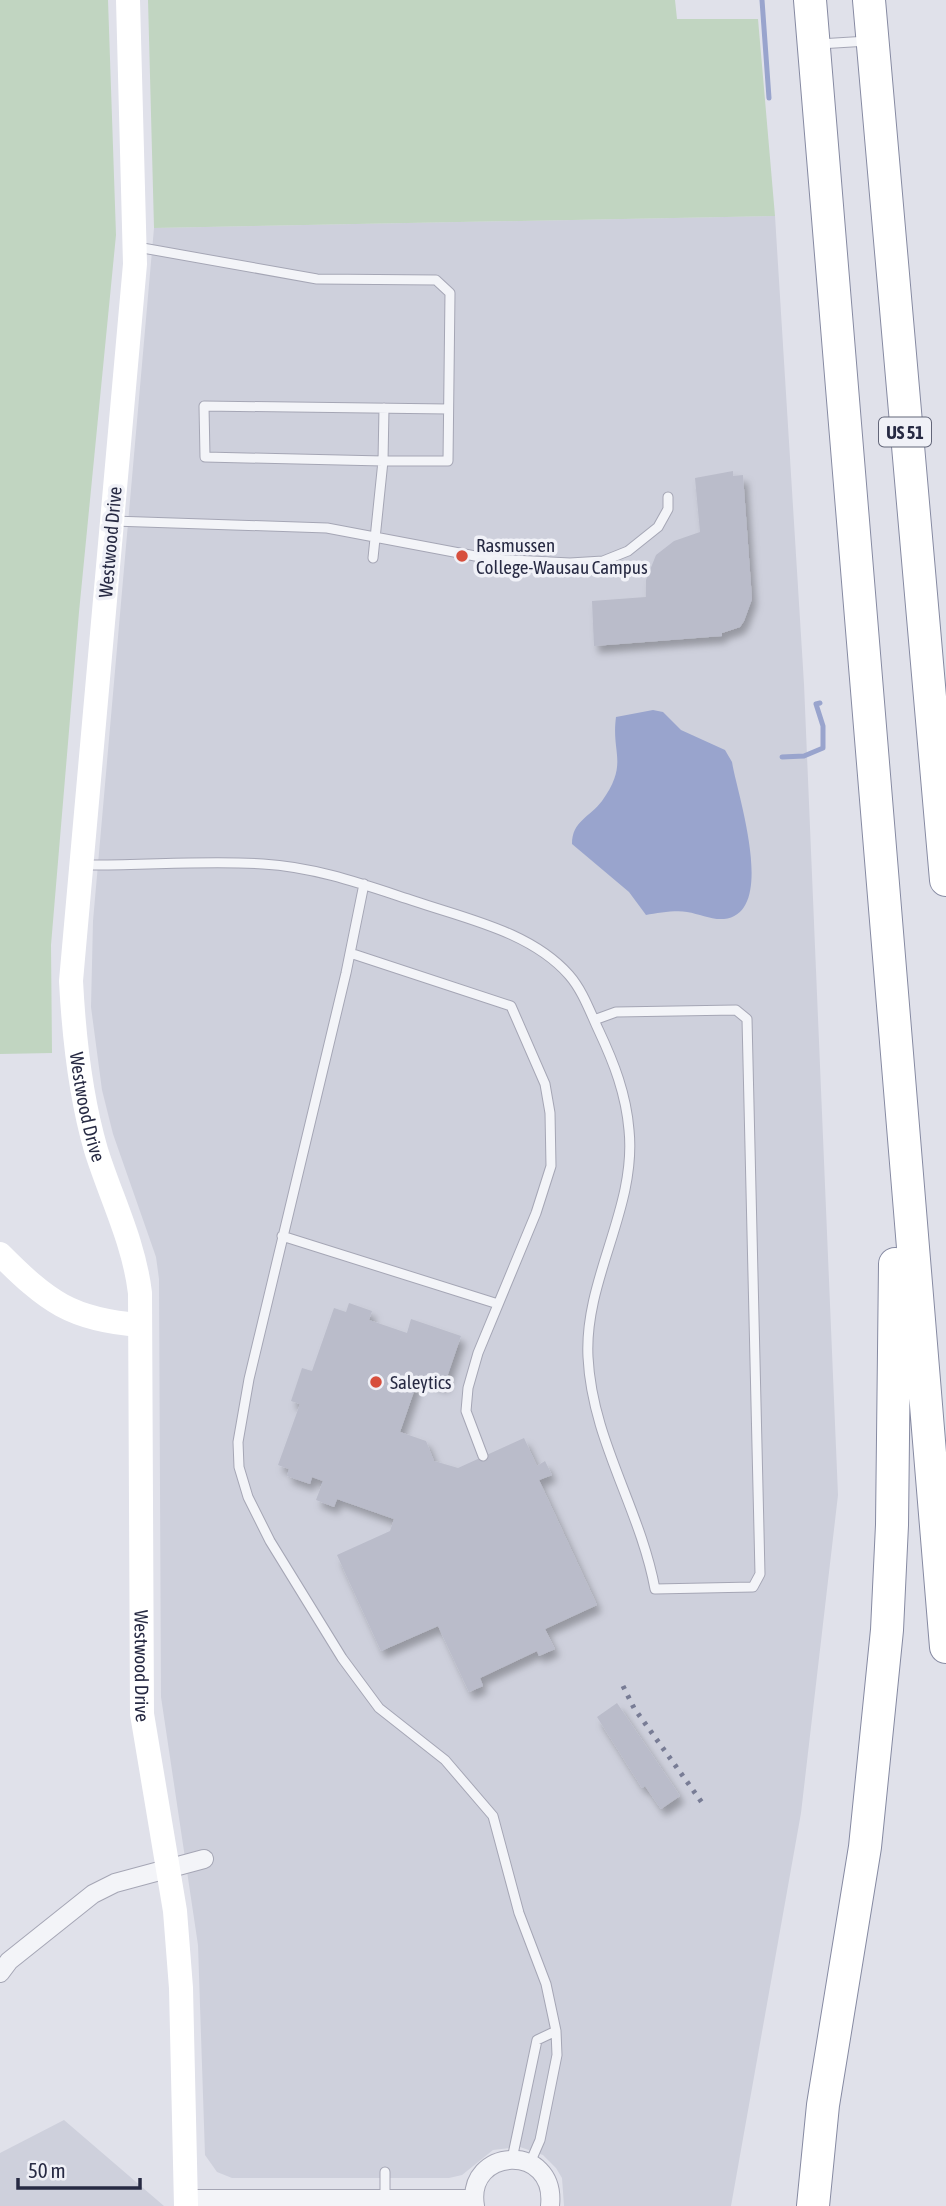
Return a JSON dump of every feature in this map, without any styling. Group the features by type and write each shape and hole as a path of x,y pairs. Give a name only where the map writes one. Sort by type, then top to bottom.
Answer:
{"highway":[{"path":"810,0 903,1154 946,1647"},
{"name":"US 51","path":"869,0 946,880"},
{"path":"813,2206 823,2105 865,1847 887,1630 892,1525 896,1216 903,1154"},
{"path":"802,2206 804,2178 823,2105"}],"street":[{"name":"Westwood Drive","path":"128,0 136,247 71,981 76,1048 96,1150 134,1256 140,1293 142,1714 169,1868 181,1988 186,2203"},
{"path":"0,1254 40,1294 82,1316 140,1325"},
{"path":"3,1962 93,1894 115,1882 204,1859"},
{"path":"186,2203 385,2199 474,2202 481,2175 489,2167 512,2159 530,2163 548,2182 550,2206"}],"lane":[{"path":"814,44 873,41"},
{"path":"136,247 317,279 436,280 450,293 448,461 205,457 204,406 448,409"},
{"path":"373,558 383,461 384,408"},
{"path":"111,521 278,524 376,536 491,559 570,563 603,561 628,551 658,527 668,509 668,497"},
{"path":"81,864 264,864 340,876 486,925 535,946 570,976 620,1076 630,1132 625,1195 593,1312 588,1353 592,1400 603,1441 650,1564 655,1589 753,1587 760,1574 747,1019 736,1010 616,1012 594,1020"},
{"path":"364,884 249,1379 238,1442 239,1467 248,1497 270,1541 363,1689 379,1708 445,1759 493,1816 519,1913 546,1984 555,2031 557,2054 541,2135 530,2163"},
{"path":"350,953 511,1006 545,1084 550,1113 551,1166 536,1213 478,1353 466,1401 472,1432 483,1456"},
{"path":"282,1236 498,1304"},
{"path":"512,2159 537,2040 555,2031"},
{"path":"385,2172 385,2199"}],"shaded area":[{"path":"775,216 804,684 838,1495 801,1813 731,2206 564,2206 562,2178 556,2168 543,2155 520,2147 493,2150 462,2175 449,2178 232,2178 217,2172 205,2155 198,1945 161,1697 159,1279 156,1257 113,1134 102,1090 91,1007 93,921 154,228"},
{"path":"64,2120 164,2206 0,2206 0,2153"}],"green space":[{"path":"0,0 108,0 116,235 79,612 51,945 52,1053 0,1054"},
{"path":"148,0 675,0 677,19 758,19 775,216 154,228"}],"water":[{"path":"653,710 663,712 681,730 725,750 732,762 746,824 752,875 749,896 740,912 724,919 683,911 646,915 629,892 572,844 578,825 602,801 615,777 616,717"}],"building":[{"path":"733,471 733,476 743,475 752,599 740,627 722,633 722,636 594,646 592,601 646,597 646,580 656,555 674,541 700,532 695,478"},
{"path":"349,1303 372,1311 369,1320 407,1333 411,1319 461,1336 444,1386 419,1377 400,1432 426,1441 434,1461 458,1468 524,1438 537,1466 545,1461 552,1475 539,1480 597,1605 545,1629 555,1649 539,1656 537,1651 480,1678 483,1686 469,1692 438,1626 381,1651 337,1555 390,1531 394,1519 337,1499 334,1507 316,1500 323,1481 312,1477 310,1484 287,1476 289,1469 278,1465 300,1404 291,1401 302,1368 312,1371 334,1308 346,1312"},
{"path":"617,1703 680,1796 661,1809 645,1786 642,1788 597,1717"}],"waterway":[{"path":"762,0 769,98"},
{"path":"782,757 804,756 823,748 823,726 816,704 820,703"}],"railway":[{"path":"623,1686 634,1708 703,1804"}],"place":[{"name":"Rasmussen College-Wausau Campus","path":"462,556"},
{"name":"Saleytics","path":"376,1382"}]}
